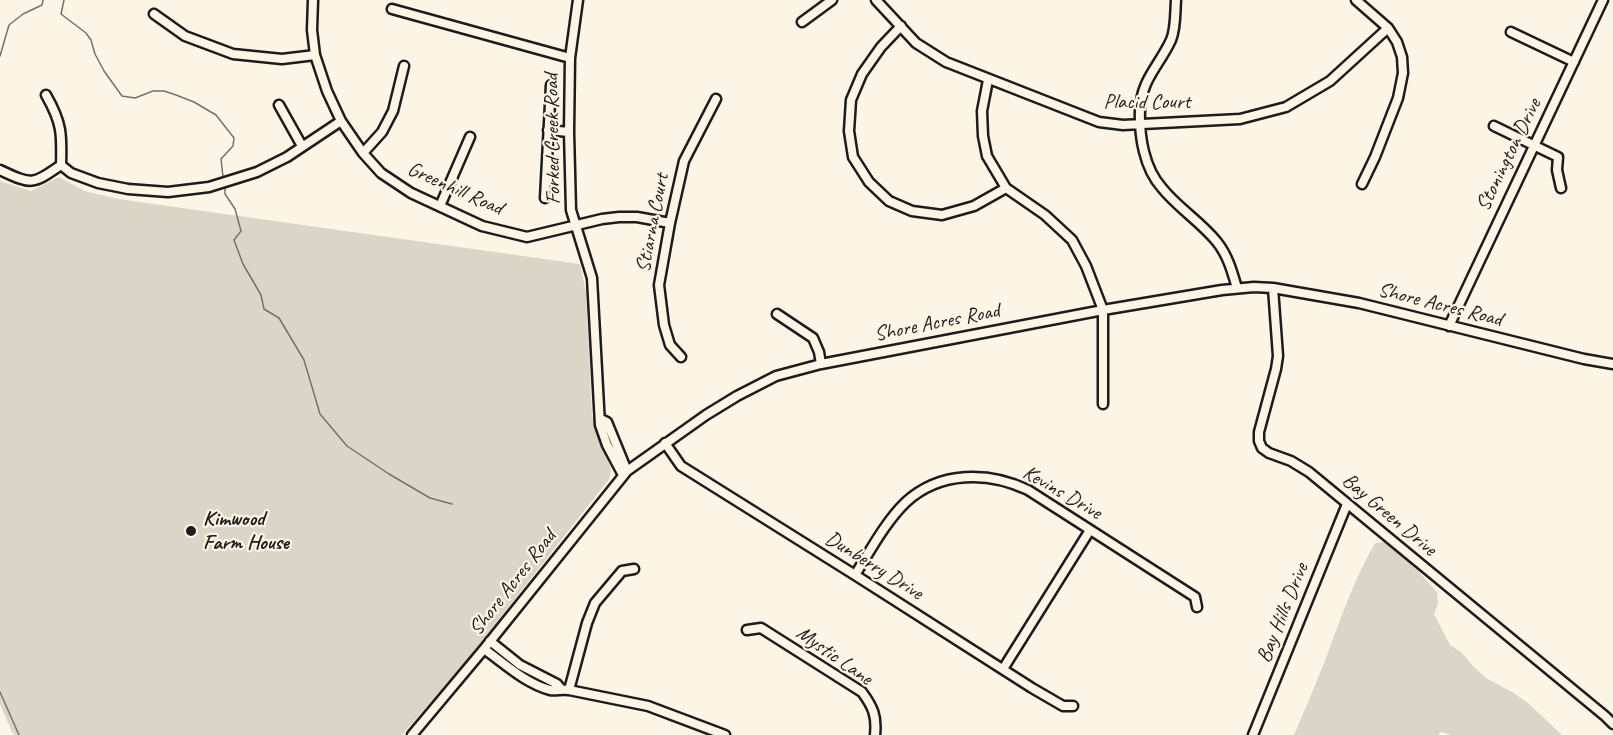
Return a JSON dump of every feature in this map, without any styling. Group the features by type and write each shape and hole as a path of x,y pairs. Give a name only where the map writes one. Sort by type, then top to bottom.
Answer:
{"street":[{"name":"Greenhill Road","path":"313,0 312,30 315,55 340,121 381,173 411,193 482,226 528,237 619,216 670,223"},
{"name":"Forked Creek Road","path":"578,0 570,58 571,210 592,278 600,425 608,445 625,473"},
{"path":"802,22 832,0"},
{"name":"Placid Court","path":"876,0 916,43 946,62 1099,122 1123,124 1240,119 1286,107 1330,81 1388,28"},
{"path":"1176,0 1174,32 1143,87 1140,123 1144,150 1153,175 1168,195 1217,242 1230,264 1237,288"},
{"path":"1356,0 1388,28 1397,42 1402,57 1403,73 1402,84 1375,157 1362,184"},
{"name":"Stonington Drive","path":"1449,326 1603,0"},
{"path":"392,9 570,58"},
{"path":"154,14 185,36 233,54 282,59 315,55"},
{"path":"901,26 881,47 862,74 851,99 849,131 853,157 869,182 890,201 912,211 942,215 974,206 1006,188"},
{"path":"1511,32 1574,62"},
{"path":"363,153 382,132 393,111 404,66"},
{"path":"988,80 982,111 987,156 1006,188 1045,214 1072,240 1086,266 1103,310 1103,404"},
{"path":"544,198 551,85"},
{"path":"46,95 55,111 62,134 61,165"},
{"name":"Stiarna Court","path":"681,357 670,345 664,325 659,285 684,161 716,99"},
{"path":"279,105 302,146"},
{"path":"61,165 71,173 98,183 128,189 168,192 209,187 257,172 287,157 340,121"},
{"path":"1494,126 1558,157 1557,170 1561,188"},
{"path":"548,130 569,132"},
{"path":"440,206 470,137"},
{"path":"0,170 29,183 41,179 61,165"},
{"name":"Shore Acres Road","path":"412,735 625,473 715,409 776,376 821,364 1103,310 1237,288 1273,288 1359,303 1584,359 1613,364"},
{"name":"Bay Green Drive","path":"1273,288 1278,356 1259,432 1262,448 1309,472 1613,724"},
{"path":"777,314 813,338 821,364"},
{"name":"Dunberry Drive","path":"665,443 681,466 1063,706 1073,706"},
{"name":"Kevins Drive","path":"855,575 883,531 904,504 942,481 985,476 1014,483 1028,490 1195,597 1197,607"},
{"name":"Bay Hills Drive","path":"1253,735 1347,504"},
{"path":"1003,669 1090,530"},
{"path":"565,689 596,603 622,571 634,569"},
{"name":"Mystic Lane","path":"747,630 761,628 862,692 872,706 877,724 875,735"},
{"path":"490,641 520,664 565,689 648,706 725,735"},
{"path":"484,649 520,676 537,685 554,691 565,689"}],"shaded area":[{"path":"59,177 85,191 118,199 580,264 586,292 592,415 611,468 610,478 471,655 402,735 15,735 12,732 0,704 0,181 31,191"},
{"path":"1385,542 1409,561 1437,592 1438,604 1434,614 1450,645 1461,652 1486,678 1528,703 1562,735 1451,735 1441,732 1438,735 1294,735 1361,571 1375,543"}],"waterway":[{"path":"0,56 9,25 23,14 42,5 43,0"},
{"path":"64,0 61,14 86,33 104,71 122,96 135,98 153,91 164,91 194,102 216,115 234,138 233,146 221,159 223,177"},
{"path":"225,187 225,194 235,209 241,231 234,240 243,264 261,295 264,309 279,318 304,360 320,414 347,446 430,498 452,504"},
{"path":"0,692 19,735"}],"place":[{"name":"Kimwood Farm House","path":"191,531"}]}
